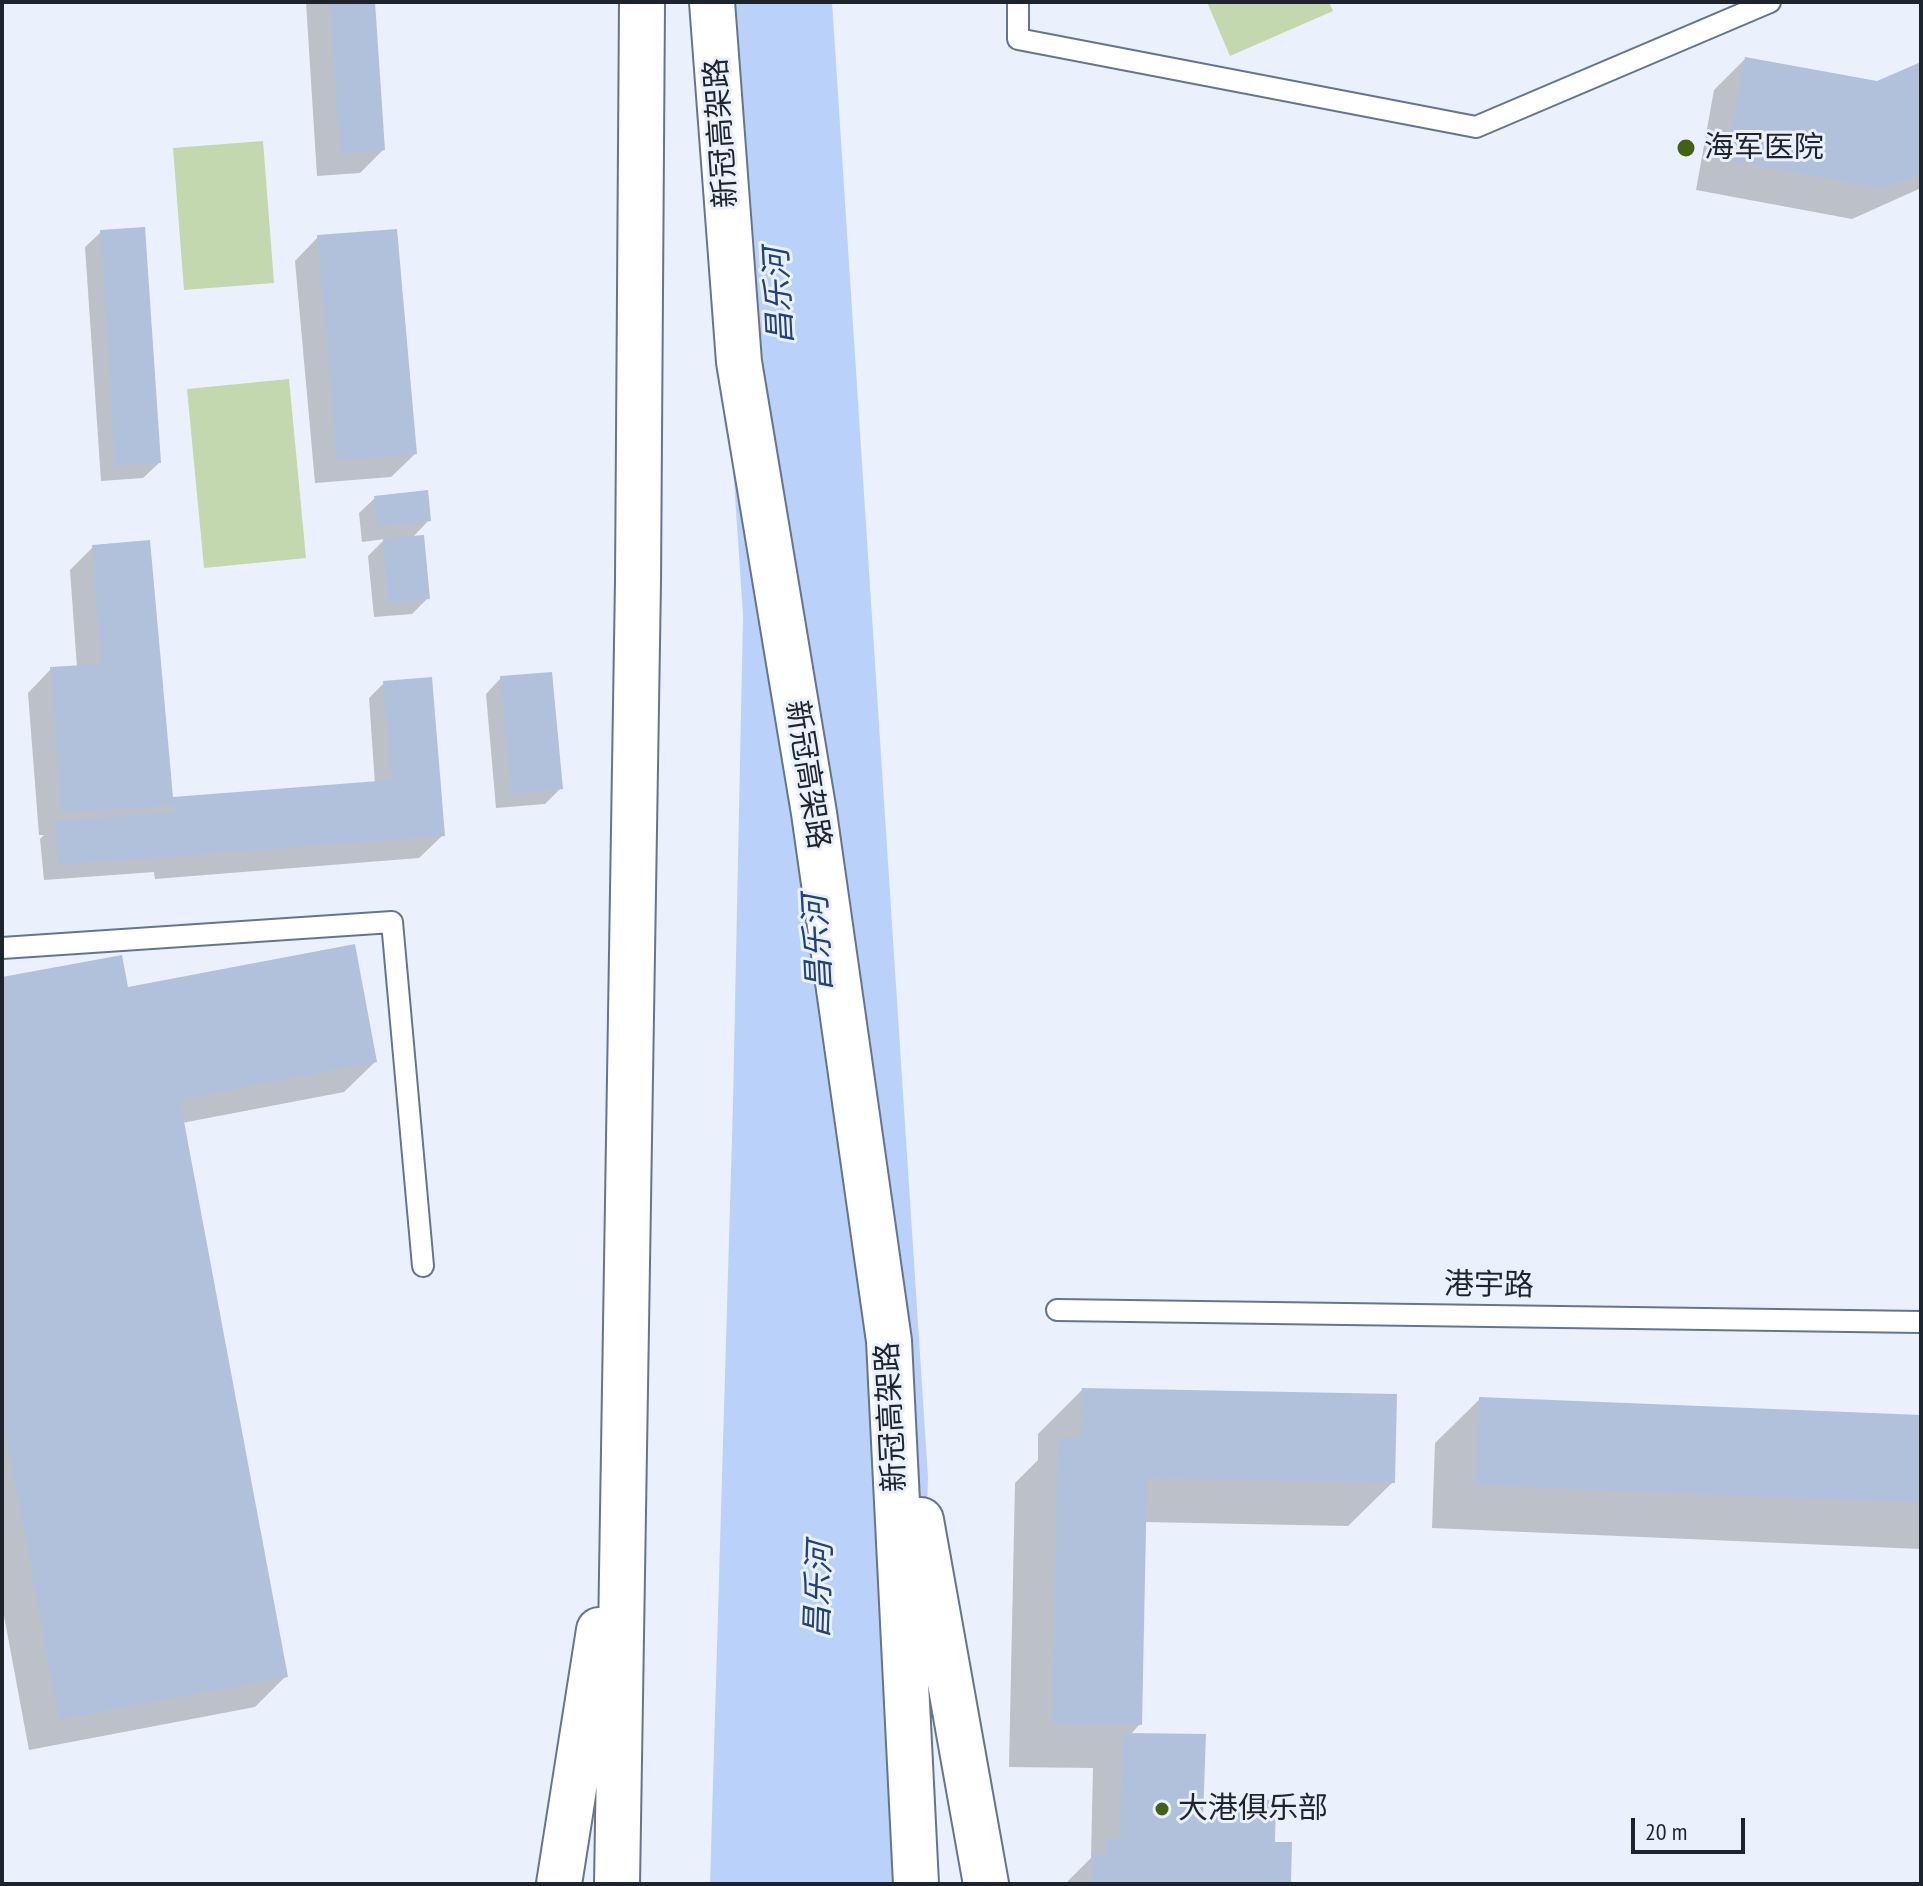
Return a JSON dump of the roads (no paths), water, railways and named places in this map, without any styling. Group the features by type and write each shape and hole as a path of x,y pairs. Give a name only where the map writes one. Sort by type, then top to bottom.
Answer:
{"highway":[{"path":"617,1884 638,566 642,2"},
{"name":"新冠高架路","path":"712,2 739,362 814,813 889,1341 916,1884"},
{"path":"889,1341 986,1884"},
{"path":"559,1884 624,1470"}],"lane":[{"path":"1018,2 1018,39 1476,127 1770,2"},
{"path":"2,948 392,922 423,1266"},
{"name":"港宇路","path":"1057,1310 1921,1322"}],"water":[{"name":"昌乐河","path":"702,2 832,2 928,1477 915,1884 710,1884 733,1103 743,615"}],"place":[{"name":"海军医院","path":"1686,148"},
{"name":"大港俱乐部","path":"1162,1809"}]}
